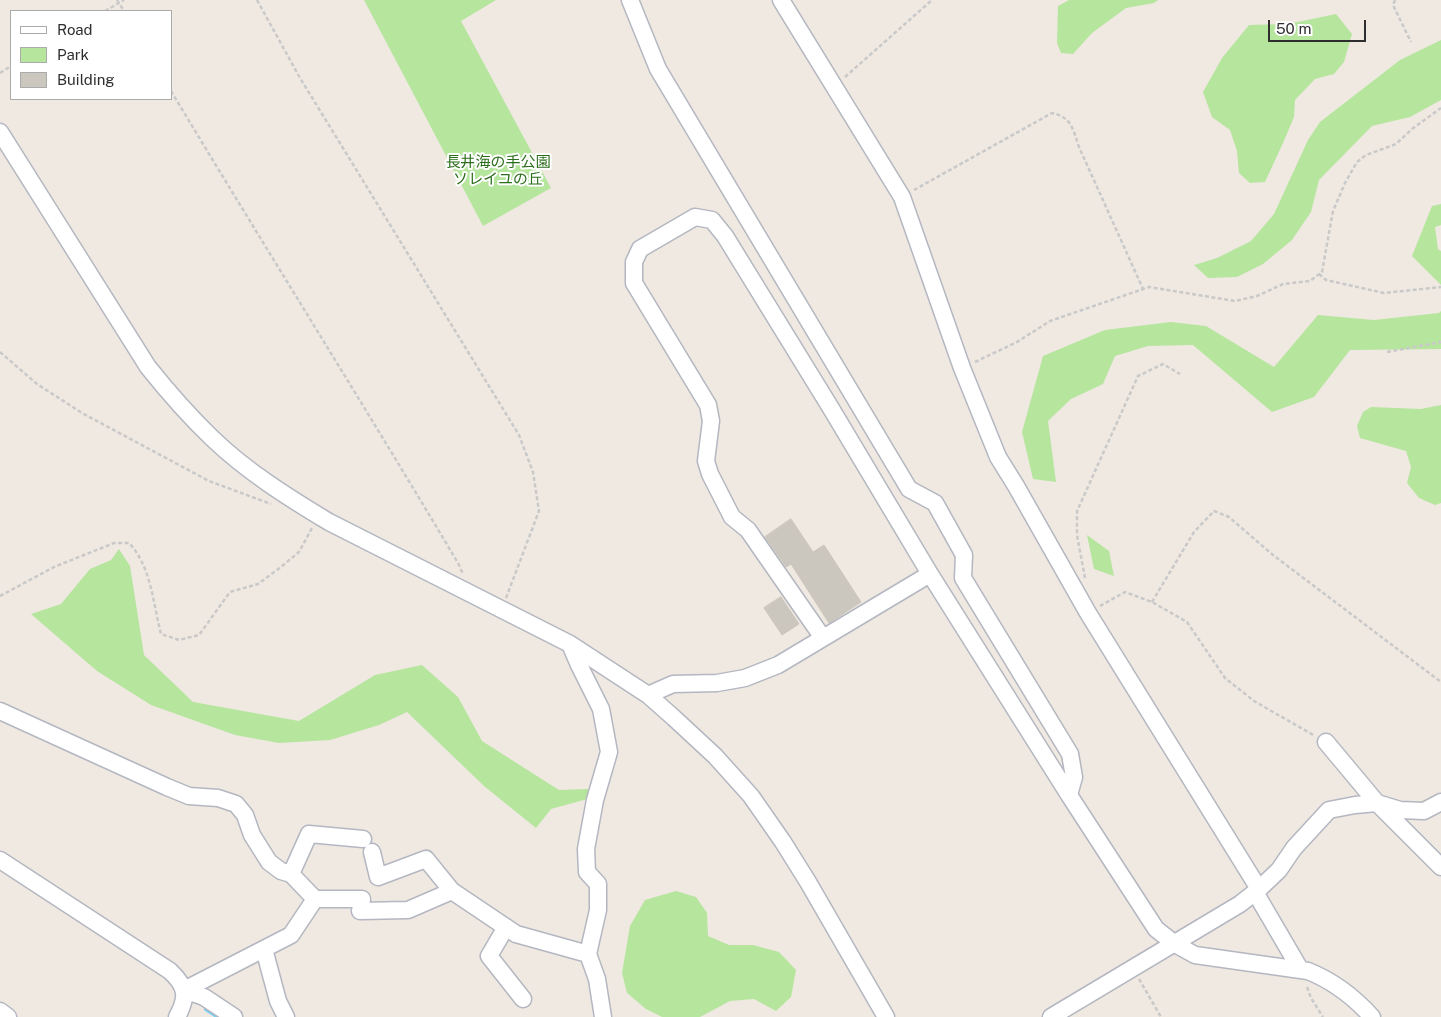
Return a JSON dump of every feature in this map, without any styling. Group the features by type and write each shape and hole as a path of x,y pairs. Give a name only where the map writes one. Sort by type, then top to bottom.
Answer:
{"street":[{"path":"630,0 658,70 909,489 935,503 964,555 963,578 1070,754 1074,777 1069,795"},
{"path":"781,0 902,197 962,368 998,457 1088,613 1257,891 1300,969"},
{"path":"0,132 148,367 176,401 213,439 242,464 294,501 319,516 570,644 648,695 715,756 751,796 808,882 886,1017"},
{"path":"823,638 748,530 732,518 710,474 706,461 712,421 708,405 634,282 634,262 640,249 695,217 712,220 725,236 930,574 1156,929 1175,944 1195,955 1300,969 1325,978 1356,1001 1372,1017"},
{"path":"648,695 673,684 717,683 745,678 778,664 930,574"},
{"path":"570,644 601,709 609,752 595,800 586,849 587,872 598,884 598,910 588,954 597,979 603,1017"},
{"path":"0,710 166,787 189,796 218,798 236,804 245,815 252,835 269,862 281,871 291,874 315,899 362,899 360,911 408,910 452,891"},
{"path":"1326,742 1377,803 1439,861"},
{"path":"1051,1017 1240,904 1279,870 1294,848 1329,810 1355,804 1377,803 1400,810 1424,810 1441,802"},
{"path":"291,874 309,834 367,845 378,877 426,859 452,891 516,934 588,954"},
{"path":"0,860 177,977 184,990 185,999 177,1017"},
{"path":"184,990 291,935 315,899"},
{"path":"506,927 489,956 523,999"},
{"path":"264,949 278,1001 286,1017"},
{"path":"184,990 204,997 234,1017"},
{"path":"0,1011 8,1017"}],"path":[{"path":"106,10 118,1 124,0"},
{"path":"257,0 300,78 519,435 533,472 540,511 514,572 502,608"},
{"path":"834,88 932,0"},
{"path":"1395,0 1393,5 1411,42"},
{"path":"172,93 458,563 469,592"},
{"path":"962,368 1016,342 1050,321 1149,287 1236,301 1257,296 1282,284 1310,280 1322,272 1333,211 1345,183 1357,162 1366,155 1396,144 1412,129 1441,108"},
{"path":"902,197 1052,113 1060,115 1070,123 1143,290"},
{"path":"1319,274 1326,280 1384,294 1441,287"},
{"path":"1386,352 1441,342"},
{"path":"0,352 36,384 82,413 209,481 277,506 294,501"},
{"path":"1086,583 1077,535 1077,511 1138,376 1163,364 1180,374"},
{"path":"1152,602 1194,532 1214,511 1229,517 1273,555 1441,682"},
{"path":"0,596 54,567 114,543 128,543 138,553 147,575 161,634 179,640 199,635 230,592 258,584 299,552 319,516"},
{"path":"1088,613 1125,592 1152,602 1187,622 1225,678 1254,701 1326,742"},
{"path":"1133,969 1161,1017"},
{"path":"1300,969 1311,998 1323,1017"}],"green space":[{"name":"長井海の手公園 ソレイユの丘","path":"364,0 496,0 461,21 551,188 483,226"},
{"path":"1069,0 1158,0 1154,3 1126,8 1092,33 1073,54 1061,53 1057,43 1058,6"},
{"path":"1336,14 1352,34 1344,62 1334,74 1315,79 1295,100 1294,117 1265,182 1250,183 1239,173 1237,151 1230,130 1212,117 1203,92 1222,58 1249,25 1288,24"},
{"path":"1441,40 1441,100 1410,117 1372,126 1319,180 1311,212 1292,240 1263,264 1237,277 1208,278 1194,265 1217,258 1251,241 1274,214 1308,140 1320,122 1400,60"},
{"path":"1441,204 1441,225 1435,227 1438,249 1441,251 1441,285 1412,256 1432,206"},
{"path":"1441,311 1441,349 1350,350 1314,397 1272,412 1193,345 1148,346 1115,356 1103,384 1071,399 1048,421 1056,482 1033,479 1022,432 1043,356 1105,330 1171,322 1206,326 1274,367 1318,315 1374,320 1439,313"},
{"path":"1441,405 1441,503 1435,505 1419,498 1407,483 1411,467 1406,451 1360,438 1357,426 1363,412 1371,407 1421,409"},
{"path":"1087,535 1109,551 1114,576 1094,569"},
{"path":"119,549 130,566 144,655 193,702 299,721 375,675 422,665 458,697 482,741 559,790 588,789 591,798 551,809 536,828 484,786 407,712 379,725 330,740 279,743 235,735 151,705 97,671 31,614 61,604 90,569 111,560"},
{"path":"676,891 696,897 707,913 708,936 729,945 753,945 779,952 796,970 791,997 776,1011 754,999 730,1001 700,1017 662,1017 646,1009 627,993 622,973 630,926 645,900"}],"building":[{"path":"791,519 813,552 824,545 861,602 829,623 791,564 786,567 765,537"},
{"path":"781,597 799,624 782,635 764,608"}],"waterway":[{"path":"206,1009 218,1017"}]}
